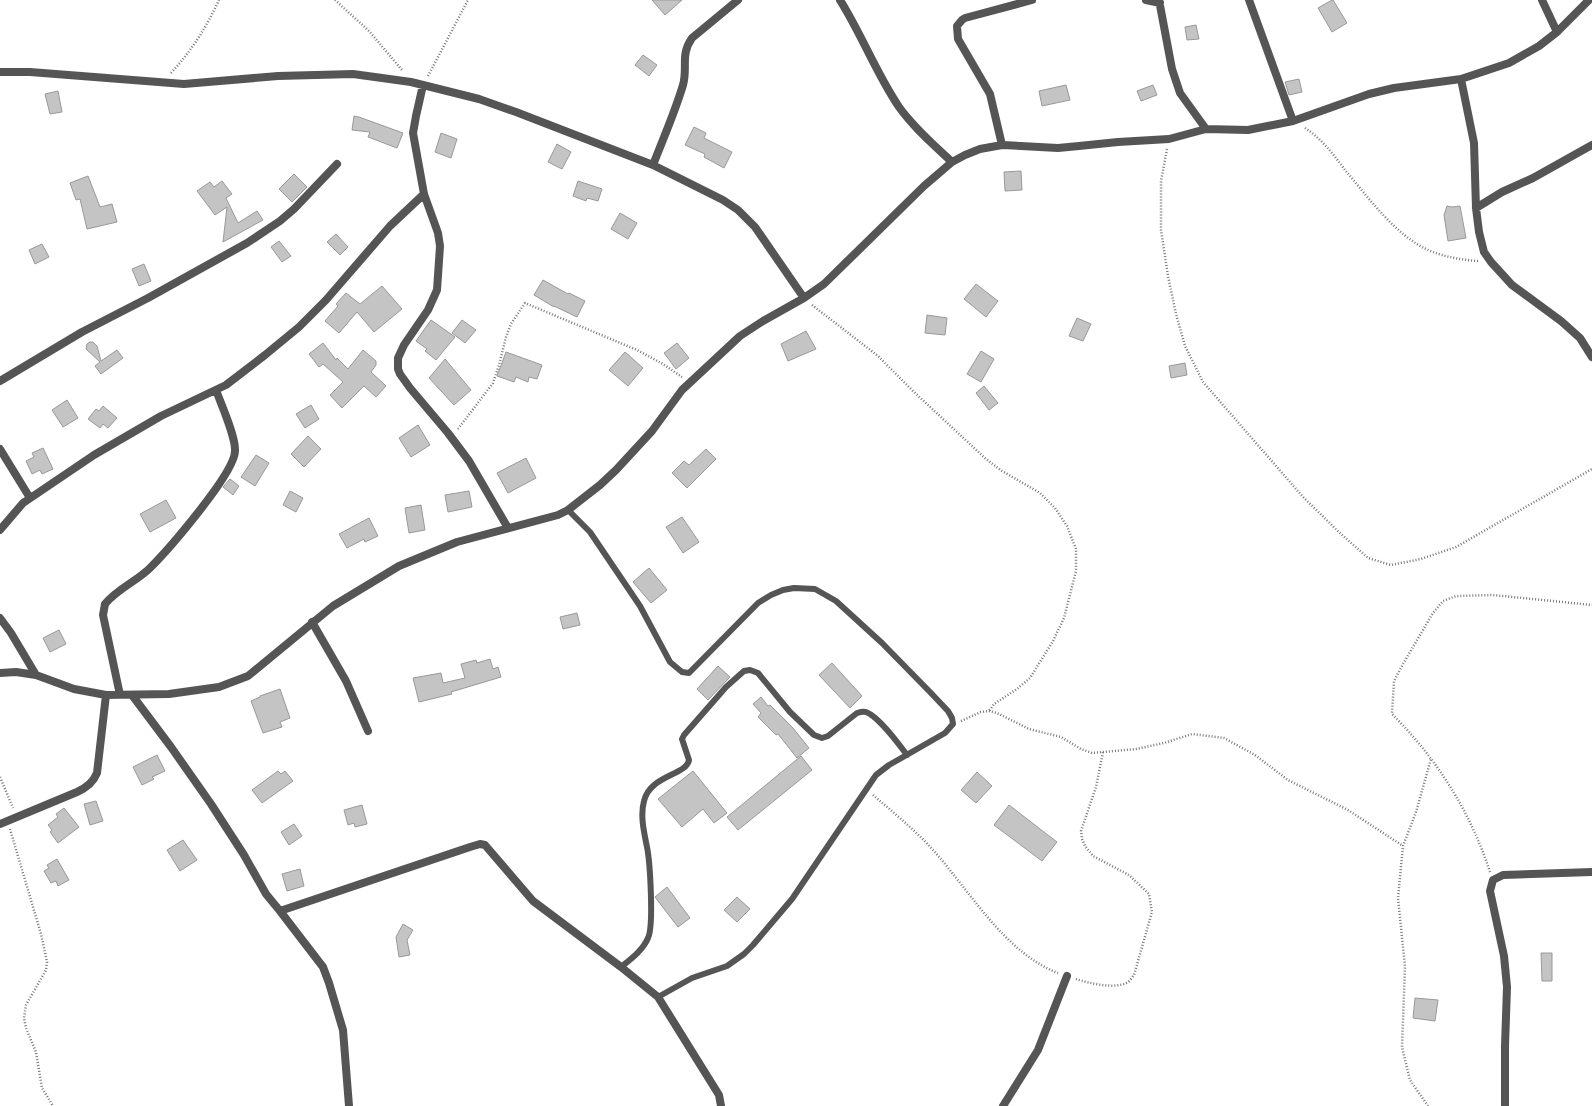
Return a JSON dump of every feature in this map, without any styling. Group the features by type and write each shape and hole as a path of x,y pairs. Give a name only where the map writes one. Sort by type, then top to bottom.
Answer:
{"street":[{"path":"653,165 683,85 684,56 688,45 692,38 738,0"},
{"path":"840,0 856,26 875,66 900,108 916,127 952,162"},
{"path":"1002,145 990,94 958,39 957,26 965,18 1032,0"},
{"path":"1146,0 1160,2 1172,69 1180,92 1206,129"},
{"path":"1249,0 1293,121"},
{"path":"1542,0 1557,32"},
{"path":"0,674 16,672 36,675 74,689 106,695 132,695 202,690 219,687 248,676 333,606 399,566 457,542 547,519 568,510 600,485 616,470 652,431 682,390 740,336 804,298 824,284 924,186 952,162 965,155 980,149 1002,145 1058,148 1169,139 1206,129 1248,130 1293,121 1369,94 1394,88 1461,79 1509,63 1539,46 1557,32 1589,0"},
{"path":"0,72 30,72 184,84 278,76 353,74 411,82 479,99 653,165 723,200 738,210 755,227 804,298"},
{"path":"1461,79 1474,143 1476,208 1479,232 1484,252 1512,285 1580,338 1592,356"},
{"path":"423,85 414,133 424,194 438,233 440,246 437,290 428,310 404,345 397,362 404,382 452,438 469,461 508,528"},
{"path":"1476,208 1502,192 1533,178 1592,145"},
{"path":"0,381 82,332 148,298 247,243 280,221 337,164"},
{"path":"0,530 18,508 30,498 120,439 161,416 226,385 245,371 299,327 326,300 390,226 424,194"},
{"path":"120,695 103,615 105,604 150,568 202,509 231,465 235,456 234,440 216,390"},
{"path":"0,449 30,498"},
{"path":"0,618 11,633 36,675"},
{"path":"312,622 346,681 368,731"},
{"path":"4,822 17,818 84,789 94,779 97,773 106,695"},
{"path":"132,695 211,804 244,855 266,894 323,967 343,1030 349,1106"},
{"path":"280,911 480,844 487,847 533,901 563,925 621,967 658,998 719,1095 721,1106"},
{"path":"1505,1106 1507,987 1504,956 1490,891 1492,880 1503,875 1592,872"},
{"path":"1003,1106 1038,1050 1067,976"}],"lane":[{"path":"568,510 590,532 640,606 670,662 678,670 682,672 689,672 758,603 771,595 783,590 794,588 815,589 836,601 882,643 948,711 952,718 953,724 945,733 889,765 876,775 792,899 744,954 727,966 692,978 658,998"},
{"path":"621,967 642,948 649,937 651,906 648,848 644,830 644,800 650,788 659,780 687,766 689,760 682,739 684,734 722,692 744,671 750,670 758,673 790,712 814,735 822,738 828,736 857,713 861,711 866,712 878,720 907,755"}],"path":[{"path":"163,83 188,54 210,19 219,0"},
{"path":"335,0 369,31 411,82"},
{"path":"423,85 468,0"},
{"path":"1293,121 1309,131 1331,152 1383,214 1408,238 1428,250 1445,256 1465,260 1492,262"},
{"path":"1169,139 1161,181 1161,230 1168,276 1185,346 1203,382 1263,452 1303,497 1368,558 1391,566 1421,559 1456,547 1592,469"},
{"path":"804,298 878,356 914,392 986,459 1002,472 1040,493 1055,508 1067,526 1076,549 1076,571 1064,618 1053,641 1030,678 1017,689 994,704 989,711"},
{"path":"452,438 493,383 500,365 506,338 511,324 525,303 637,350 663,364 690,382"},
{"path":"1492,880 1482,847 1470,820 1447,780 1414,736 1392,714 1394,682 1433,613 1443,601 1456,596 1494,595 1592,605"},
{"path":"953,724 981,712 989,711 997,713 1029,729 1061,737 1081,749 1092,753 1136,749 1164,743 1192,734 1224,738 1255,755 1288,780 1348,810 1403,846"},
{"path":"866,789 900,818 932,849 1004,935 1026,955 1049,969 1067,976 1092,984 1118,985 1128,982 1134,975 1152,912 1149,894 1130,874 1093,856 1082,839 1080,831 1096,787 1103,752"},
{"path":"1428,1106 1410,1080 1402,1048 1405,967 1398,898 1403,846 1416,812 1431,759"},
{"path":"0,777 17,818"},
{"path":"4,822 41,934 47,962 46,970 26,1005 24,1018 29,1037 36,1052 42,1088 53,1106"}],"building":[{"path":"652,0 682,0 665,15"},
{"path":"1332,0 1347,23 1332,32 1318,8"},
{"path":"1196,25 1199,39 1187,40 1185,27"},
{"path":"643,55 657,65 649,76 635,65"},
{"path":"1299,79 1302,92 1289,95 1285,82"},
{"path":"1066,85 1070,100 1042,106 1039,91"},
{"path":"1153,85 1157,95 1141,101 1137,91"},
{"path":"58,91 62,112 50,114 45,94"},
{"path":"354,116 403,133 397,148 368,137 370,132 352,130"},
{"path":"694,127 706,133 704,138 732,152 724,168 704,157 705,154 685,145"},
{"path":"441,133 457,139 451,158 435,152"},
{"path":"557,144 571,152 562,169 548,162"},
{"path":"1021,171 1022,190 1005,191 1004,172"},
{"path":"294,174 307,187 292,202 279,189"},
{"path":"88,176 100,207 112,204 117,222 87,229 80,199 76,200 70,183"},
{"path":"222,181 232,194 226,198 238,223 257,211 263,220 223,242 227,207 215,215 197,191 210,182 214,187"},
{"path":"578,181 602,189 598,201 587,198 586,201 573,196"},
{"path":"1447,206 1460,206 1466,238 1448,241 1444,215"},
{"path":"620,213 637,223 628,239 611,229"},
{"path":"336,234 348,247 340,255 327,242"},
{"path":"279,241 291,256 282,262 271,247"},
{"path":"42,244 49,257 35,264 29,250"},
{"path":"144,264 151,281 139,286 132,269"},
{"path":"543,280 568,294 569,293 585,301 577,317 554,307 534,295"},
{"path":"976,284 998,301 986,317 964,299"},
{"path":"382,286 402,309 374,332 357,312 339,333 325,321 338,306 336,304 346,293 360,304"},
{"path":"927,315 947,318 945,335 925,333"},
{"path":"1077,318 1091,324 1083,341 1069,336"},
{"path":"431,320 455,337 436,360 425,351 427,349 416,341"},
{"path":"462,320 476,330 465,343 452,333"},
{"path":"806,331 816,349 788,361 781,344"},
{"path":"93,342 97,346 101,361 117,350 123,358 101,374 95,366 100,362 86,349 87,344"},
{"path":"323,343 336,360 337,358 348,369 363,350 376,361 376,365 371,372 386,386 376,397 364,386 342,408 330,395 343,382 323,364 319,367 309,354"},
{"path":"677,343 689,358 676,369 664,353"},
{"path":"981,351 994,359 981,382 967,374"},
{"path":"506,352 542,365 537,379 529,377 528,382 516,377 514,382 497,376"},
{"path":"625,352 643,368 628,386 609,370"},
{"path":"445,359 471,390 454,405 429,378"},
{"path":"1185,363 1187,375 1171,378 1169,366"},
{"path":"984,386 998,403 989,410 976,393"},
{"path":"67,400 78,418 63,427 52,410"},
{"path":"311,405 319,419 305,428 296,414"},
{"path":"103,406 117,418 108,428 103,424 100,428 88,419 96,409 99,411"},
{"path":"418,425 430,445 411,457 399,438"},
{"path":"308,436 321,449 304,467 291,454"},
{"path":"43,448 53,469 42,474 40,470 32,474 26,461 34,457 32,453"},
{"path":"706,449 716,459 687,488 672,473 684,461 689,465"},
{"path":"256,455 269,463 255,486 241,477"},
{"path":"526,458 536,478 508,493 497,473"},
{"path":"230,479 239,486 233,495 223,487"},
{"path":"290,491 303,498 296,512 283,505"},
{"path":"469,491 472,507 448,512 445,495"},
{"path":"166,500 176,518 150,532 140,514"},
{"path":"421,505 425,530 409,533 405,508"},
{"path":"682,517 699,542 683,553 666,527"},
{"path":"369,518 378,536 365,542 364,539 347,548 339,534"},
{"path":"649,568 667,590 651,603 633,582"},
{"path":"577,613 580,625 563,629 560,617"},
{"path":"59,630 66,644 50,652 43,638"},
{"path":"490,659 493,669 498,667 501,677 451,692 452,694 419,702 413,678 441,673 443,683 465,678 461,664 476,660 477,663"},
{"path":"832,663 862,696 850,708 819,675"},
{"path":"718,666 730,677 708,700 697,689"},
{"path":"280,689 290,718 280,722 282,727 263,733 251,701"},
{"path":"761,697 768,706 770,705 793,728 809,748 797,758 778,734 776,735 758,717 761,713 753,704"},
{"path":"157,755 165,771 152,777 154,779 142,785 133,767"},
{"path":"801,756 812,770 738,830 727,817"},
{"path":"278,771 281,774 285,771 293,781 262,803 252,790"},
{"path":"693,771 727,813 714,823 703,809 682,827 658,799"},
{"path":"977,772 992,786 976,803 961,790"},
{"path":"96,801 103,821 90,825 84,804"},
{"path":"362,805 367,824 355,827 354,823 348,825 344,810"},
{"path":"1009,805 1057,842 1042,861 994,825"},
{"path":"64,808 79,827 58,843 50,832 52,830 48,825 58,817 56,814"},
{"path":"294,824 302,836 289,845 281,832"},
{"path":"183,840 197,860 180,871 167,850"},
{"path":"57,859 69,880 58,886 56,881 51,883 44,871 49,868 47,865"},
{"path":"300,869 304,886 287,891 282,874"},
{"path":"667,887 690,918 678,927 655,897"},
{"path":"737,897 750,909 737,922 724,910"},
{"path":"403,924 413,930 407,940 410,955 399,957 396,937"},
{"path":"1541,953 1552,953 1552,981 1542,981"},
{"path":"1415,998 1438,1000 1435,1021 1413,1018"}]}
